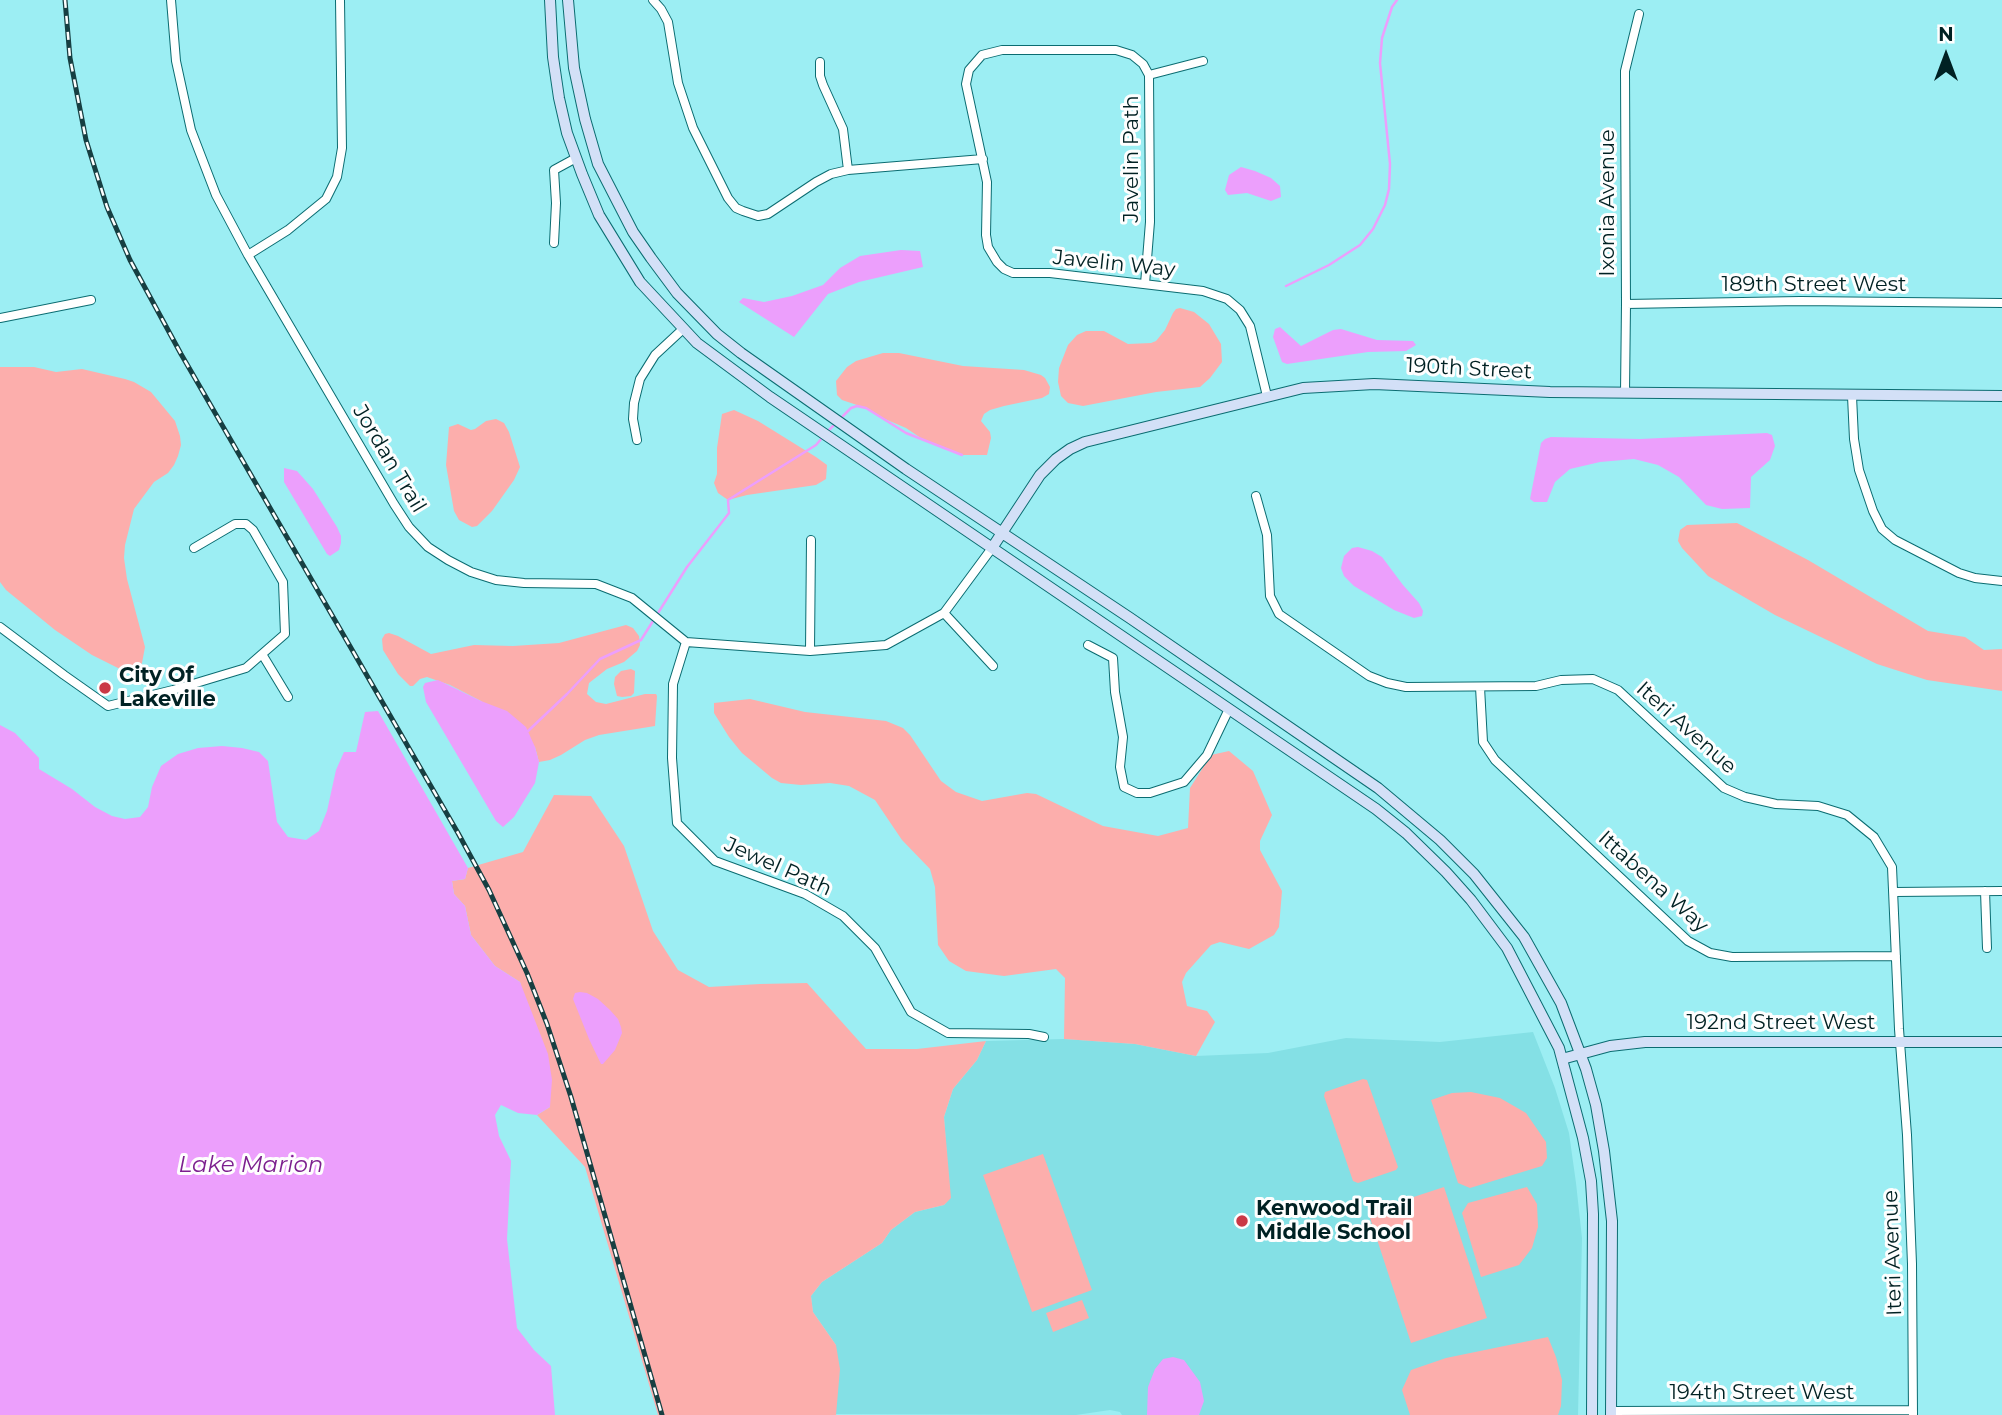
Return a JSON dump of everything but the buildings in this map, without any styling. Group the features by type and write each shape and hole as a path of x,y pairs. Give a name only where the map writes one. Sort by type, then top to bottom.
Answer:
{"main road":[{"path":"550,0 553,57 567,133 599,215 640,282 696,343 759,389 1376,809 1406,833 1446,872 1507,948 1559,1048 1591,1181 1594,1272 1592,1415"},
{"path":"568,0 574,68 598,164 633,233 677,293 717,334 905,469 1378,788 1440,840 1474,874 1524,938 1561,1003 1596,1105 1612,1221 1611,1413"},
{"name":"190th Street","path":"992,548 1040,475 1070,449 1086,442 1303,388 1365,384 1475,390 1625,393 2002,396"},
{"name":"192nd Street West","path":"1562,1059 1638,1042 2002,1042"}],"street":[{"name":"Jordan Trail","path":"171,0 176,61 191,130 216,195 409,527 428,547 448,560 471,572 496,580 596,584 632,598 686,642"},
{"path":"248,254 288,230 326,199 337,177 342,148 340,0"},
{"path":"653,0 668,22 678,83 692,128 728,198 736,208 758,216 768,214 824,178 848,170 983,159"},
{"name":"Ixonia Avenue","path":"1625,393 1625,71 1639,14"},
{"name":"Javelin Way","path":"1149,75 1138,58 1116,50 1002,50 987,52 974,63 969,70 967,84 987,182 988,247 996,262 1003,269 1013,272 1050,273 1145,284 1212,293 1227,299 1245,316 1253,334 1267,396"},
{"path":"1149,75 1203,61"},
{"path":"820,62 823,85 843,129 848,170"},
{"name":"Javelin Path","path":"1145,284 1150,222 1149,75"},
{"path":"554,243 554,170 576,158"},
{"path":"0,318 91,300"},
{"name":"189th Street West","path":"1626,303 2002,303"},
{"path":"637,440 633,419 640,379 655,355 683,329"},
{"path":"1852,396 1858,470 1882,529 1904,545 1959,573 1975,579 2002,581"},
{"name":"Iteri Avenue","path":"1256,496 1267,535 1270,596 1279,614 1369,676 1406,687 1536,686 1562,680 1593,679 1618,690 1724,788 1745,797 1776,804 1818,806 1847,815 1874,837 1892,867 1894,892 1912,1264 1913,1413"},
{"path":"0,627 108,706 246,668 285,634 283,582 253,530 246,524 234,524 194,548"},
{"path":"810,651 811,540"},
{"path":"686,642 810,651 886,645 944,613 992,548"},
{"path":"944,613 993,666"},
{"name":"Jewel Path","path":"686,642 673,684 672,758 677,822 715,861 805,894 844,916 875,948 911,1012 948,1033 1029,1034 1044,1037"},
{"path":"1088,645 1113,659 1115,692 1123,737 1120,767 1124,787 1138,793 1150,793 1184,782 1207,755 1229,709"},
{"path":"262,654 288,697"},
{"name":"Ittabena Way","path":"1480,687 1483,742 1495,760 1688,941 1710,953 1732,957 1896,956"},
{"path":"1985,891 1987,948"},
{"path":"1894,892 2002,891"},
{"name":"194th Street West","path":"1611,1413 1913,1413"}],"shaded area":[{"path":"1180,308 1194,312 1209,324 1221,344 1222,362 1200,387 1156,392 1083,406 1068,403 1061,396 1059,368 1068,345 1077,335 1086,331 1104,331 1128,344 1151,343 1156,341 1173,313"},
{"path":"883,353 899,353 963,366 1024,370 1045,378 1050,387 1049,394 984,414 981,421 990,432 991,438 987,455 962,455 924,440 906,428 866,408 842,400 837,395 836,381 847,367 856,361"},
{"path":"0,367 34,367 56,372 82,369 125,379 151,392 175,421 181,445 178,456 168,473 154,482 134,509 125,545 127,579 145,647 142,663 136,671 122,670 92,655 55,630 0,582"},
{"path":"734,410 758,421 827,465 826,479 816,485 728,500 718,493 714,483 722,414"},
{"path":"496,419 504,423 509,432 520,467 492,511 477,526 472,527 459,520 454,511 446,465 449,427 458,424 471,430 486,421"},
{"path":"1737,523 1808,560 1928,631 1965,637 1984,650 2002,649 2002,691 1927,680 1877,664 1775,615 1708,576 1678,541 1680,530 1687,525"},
{"path":"626,625 633,628 639,636 640,645 637,651 589,683 587,694 596,702 606,704 645,694 656,694 655,726 599,735 550,760 539,762 535,747 481,701 427,677 410,686 398,674 383,650 382,639 389,633 431,654 474,645 559,643"},
{"path":"621,671 635,671 634,693 631,696 617,696 615,677"},
{"path":"750,699 805,712 886,721 903,728 941,781 956,792 982,801 1027,793 1036,794 1103,826 1158,836 1188,828 1190,788 1211,755 1229,751 1253,771 1272,815 1260,841 1260,850 1282,891 1279,927 1274,935 1249,949 1220,942 1211,945 1186,973 1182,982 1187,1006 1207,1011 1215,1022 1196,1056 1135,1044 1064,1039 1065,978 1056,969 1004,976 966,971 949,961 938,945 935,887 930,869 902,840 875,800 849,786 830,783 781,783 742,753 714,713 714,703"},
{"path":"554,795 591,796 624,846 653,931 678,970 709,987 807,983 866,1049 917,1049 986,1041 977,1060 953,1089 944,1117 951,1198 944,1205 915,1212 891,1230 882,1243 822,1282 811,1296 813,1312 836,1345 840,1369 836,1415 658,1415 585,1167 537,1115 550,1107 520,982 495,966 471,935 465,906 454,894 452,881 465,879 468,868 523,852"},
{"name":"Kenwood Trail Middle School","path":"1533,1032 1569,1133 1576,1183 1582,1238 1578,1415 1122,1415 1110,1410 1076,1415 835,1414 836,1345 813,1312 811,1296 822,1282 882,1243 891,1230 915,1212 944,1205 950,1198 944,1117 953,1089 977,1060 986,1041 1064,1039 1135,1044 1196,1056 1268,1053 1346,1038 1440,1042"},
{"path":"1367,1080 1398,1167 1358,1183 1353,1181 1324,1096 1325,1092"},
{"path":"1471,1092 1500,1098 1526,1113 1546,1142 1547,1158 1542,1166 1470,1188 1458,1183 1431,1100 1452,1093"},
{"path":"1043,1154 1092,1290 1032,1312 983,1175"},
{"path":"1444,1187 1487,1318 1411,1343 1368,1212"},
{"path":"1527,1187 1537,1204 1538,1227 1532,1248 1519,1265 1481,1277 1462,1213 1468,1203"},
{"path":"1082,1300 1089,1318 1053,1332 1046,1313"},
{"path":"1548,1337 1562,1380 1558,1415 1410,1415 1402,1390 1411,1370 1446,1358"}],"water":[{"path":"1241,167 1271,178 1280,186 1281,197 1271,201 1247,193 1228,195 1225,190 1229,175"},
{"path":"901,250 920,251 923,267 859,282 828,294 794,337 739,302 743,298 764,302 792,296 823,285 840,268 860,256"},
{"path":"1280,327 1301,346 1333,330 1341,329 1377,340 1413,341 1416,345 1406,351 1368,352 1287,364 1282,362 1273,337 1275,329"},
{"path":"1767,433 1772,435 1775,446 1770,460 1751,477 1750,508 1722,509 1706,505 1679,477 1658,465 1634,459 1600,462 1570,469 1555,482 1547,502 1534,502 1530,499 1541,443 1551,437 1640,439"},
{"path":"284,468 297,471 313,489 337,527 341,543 339,550 330,556 284,482"},
{"path":"1358,547 1382,557 1419,603 1422,616 1414,618 1394,610 1354,586 1344,576 1341,568 1344,556 1352,548"},
{"path":"438,680 507,711 526,727 535,747 539,762 535,783 514,817 503,827 496,821 426,702 423,687 425,683"},
{"name":"Lake Marion","path":"378,711 468,868 465,879 452,881 454,894 465,906 471,935 495,966 520,982 548,1054 552,1080 550,1107 537,1115 518,1113 501,1105 495,1115 499,1136 511,1161 507,1239 517,1328 551,1366 555,1415 0,1415 0,725 15,733 39,758 39,769 95,807 125,819 140,817 148,807 152,787 161,766 178,754 198,748 222,746 259,752 268,761 277,822 288,837 306,840 319,831 327,811 336,770 344,752 356,752 365,712"},
{"path":"580,992 598,999 618,1019 621,1027 622,1033 615,1050 603,1064 589,1039 573,999 575,993"},
{"path":"1173,1357 1184,1360 1200,1382 1204,1401 1199,1415 1147,1415 1148,1387 1155,1369 1163,1359"}],"waterway":[{"path":"1286,286 1329,265 1360,245 1373,229 1385,205 1390,164 1380,63 1382,38 1397,0"},
{"path":"841,418 851,408 866,408 906,433 962,455"},
{"path":"826,433 836,423"},
{"path":"528,731 600,659 641,640 687,567 729,513 728,500 816,445 822,438"}],"railway":[{"path":"65,0 70,58 86,140 107,207 130,260 181,354 458,833 489,890 527,973 571,1097 662,1415"}],"place":[{"name":"City Of Lakeville","path":"105,688"},
{"name":"Kenwood Trail Middle School","path":"1242,1221"}]}
